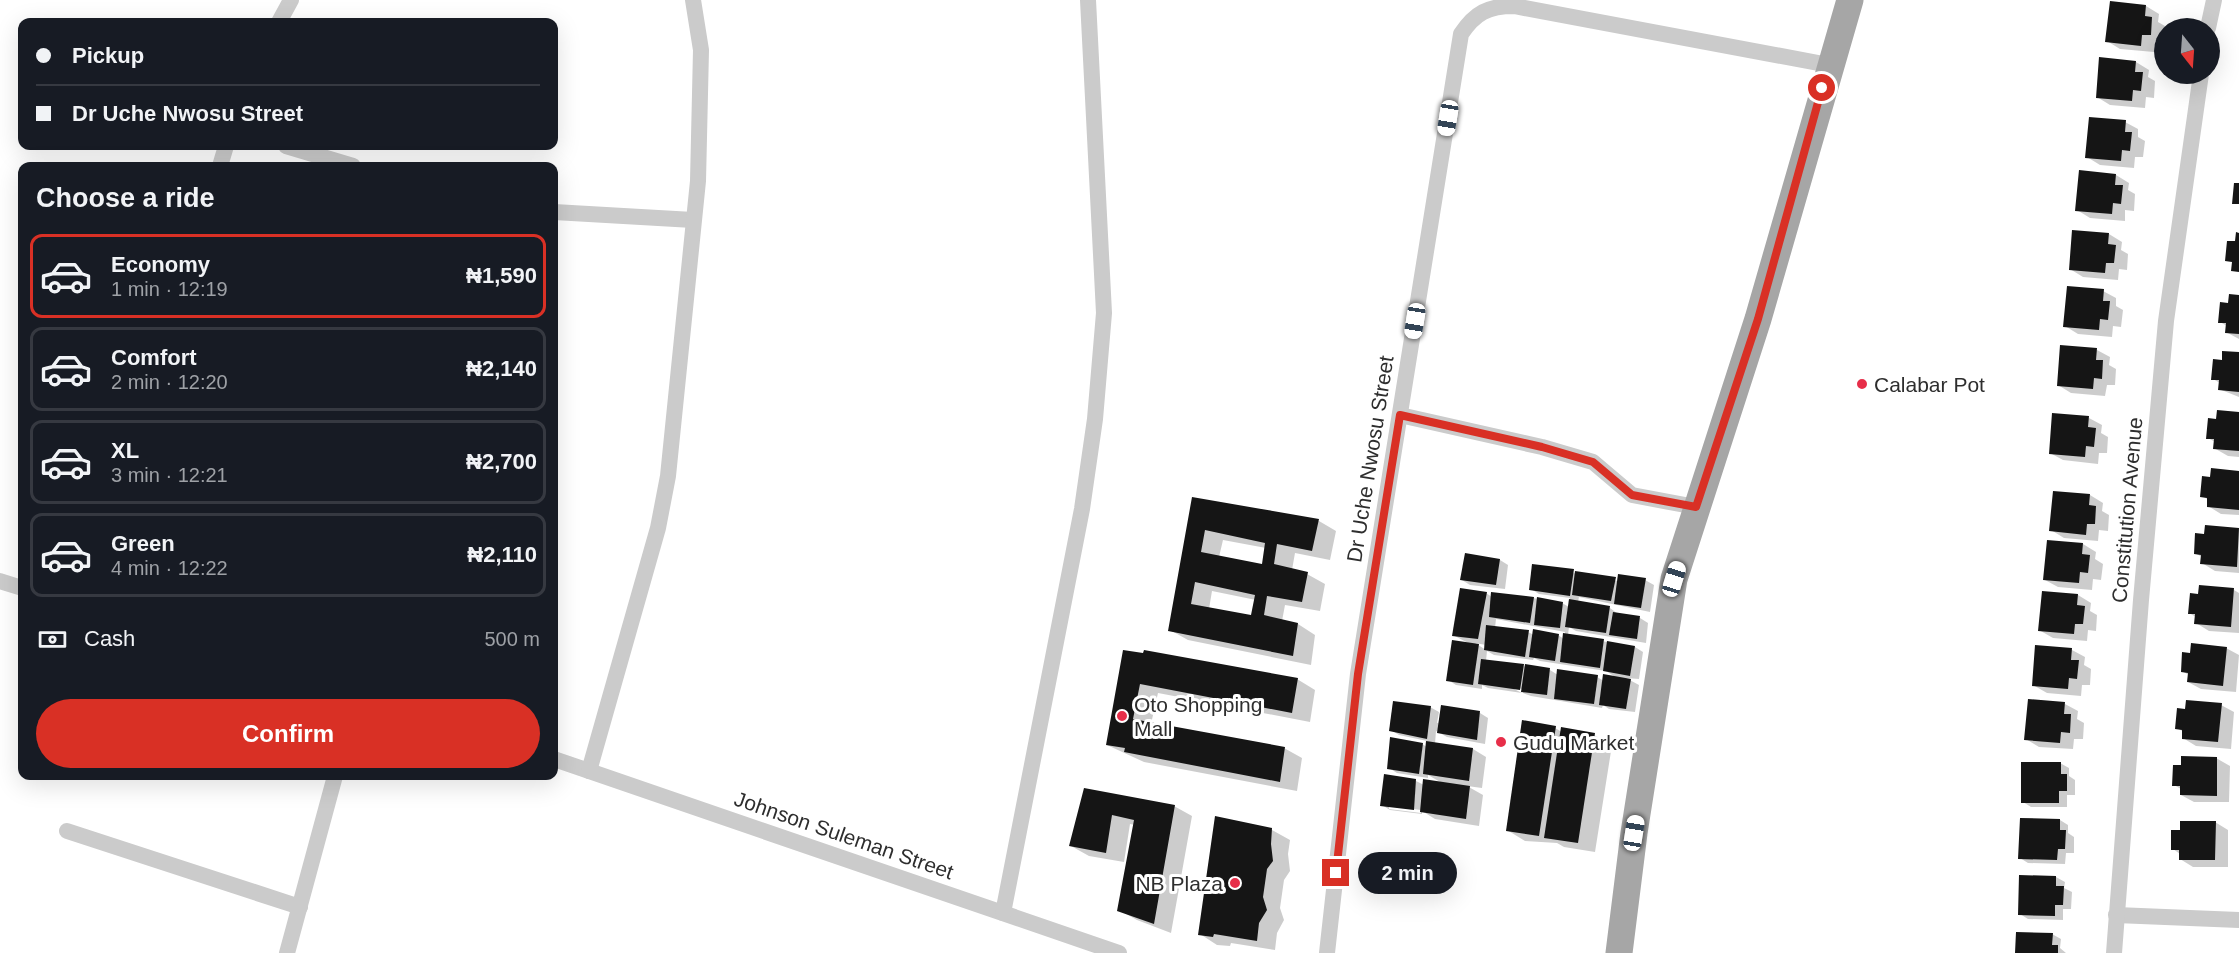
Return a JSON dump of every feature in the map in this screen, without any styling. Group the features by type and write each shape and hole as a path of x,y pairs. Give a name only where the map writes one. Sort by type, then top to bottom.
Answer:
{"main road":[{"path":"1619,953 1634,833 1674,579 1758,319 1829,65 1850,0"}],"street":[{"path":"281,18 291,0"},
{"path":"589,771 658,528 668,476 698,181 701,50 693,0"},
{"path":"1003,913 1082,509 1095,419 1104,313 1088,0"},
{"path":"2210,18 2214,0"},
{"name":"Dr Uche Nwosu Street","path":"1327,953 1358,674 1461,34 1470,20 1484,10 1514,6 1829,65"},
{"name":"Constitution Avenue","path":"2114,953 2166,321 2200,84"},
{"path":"299,150 340,162"},
{"path":"558,212 693,220"},
{"path":"1400,415 1542,447 1593,462 1632,495 1696,507"},
{"path":"0,581 18,587"},
{"name":"Johnson Suleman Street","path":"558,760 1119,953"},
{"path":"287,953 334,780"},
{"path":"67,831 300,907"},
{"path":"2116,915 2239,920"}],"building":[{"path":"2110,1 2146,5 2145,16 2152,17 2151,35 2142,35 2141,46 2105,42"},
{"path":"2099,57 2136,61 2135,72 2143,72 2141,91 2133,90 2132,101 2096,98"},
{"path":"2089,117 2126,120 2125,132 2132,132 2130,151 2122,150 2121,161 2085,158"},
{"path":"2079,170 2116,174 2115,185 2123,185 2121,204 2113,203 2112,214 2075,211"},
{"path":"2234,183 2239,183 2239,204 2232,204"},
{"path":"2072,230 2109,233 2108,244 2116,245 2114,263 2106,263 2105,273 2069,270"},
{"path":"2236,232 2239,233 2239,272 2231,271 2232,262 2225,261 2227,241 2235,241"},
{"path":"2067,286 2104,289 2103,301 2110,301 2108,320 2100,319 2099,330 2063,327"},
{"path":"2229,294 2239,295 2239,334 2225,333 2226,323 2218,323 2220,302 2228,303"},
{"path":"2060,345 2097,348 2096,360 2103,360 2102,379 2094,378 2093,389 2057,386"},
{"path":"2222,351 2239,352 2239,392 2218,390 2219,380 2211,380 2213,359 2222,360"},
{"path":"2217,410 2239,412 2239,451 2213,449 2214,439 2206,439 2208,418 2216,419"},
{"path":"2052,413 2089,416 2088,427 2096,428 2094,447 2086,446 2085,457 2049,454"},
{"path":"2211,468 2239,471 2239,510 2207,507 2207,498 2200,497 2202,476 2210,477"},
{"path":"2053,491 2090,494 2089,505 2096,506 2095,524 2087,524 2086,535 2049,531"},
{"path":"1192,497 1319,519 1312,551 1277,544 1274,564 1308,572 1302,602 1267,596 1264,615 1298,623 1293,656 1168,631","holes":["1205,530 1265,543 1262,564 1201,552","1195,582 1255,595 1251,615 1191,604"]},
{"path":"2205,525 2239,528 2237,567 2200,564 2201,555 2194,554 2195,533 2204,534"},
{"path":"2047,540 2083,543 2082,554 2090,555 2088,573 2080,572 2079,583 2043,580"},
{"path":"1465,553 1500,559 1496,585 1460,580"},
{"path":"1532,564 1574,569 1570,596 1529,590"},
{"path":"1575,571 1616,577 1611,601 1572,595"},
{"path":"1618,574 1646,578 1641,608 1614,604"},
{"path":"2199,585 2234,588 2231,627 2194,624 2195,614 2188,614 2190,593 2198,594"},
{"path":"1460,588 1487,592 1478,639 1452,636"},
{"path":"2042,591 2078,594 2077,605 2085,606 2083,624 2075,624 2074,634 2038,631"},
{"path":"1491,592 1534,597 1530,623 1489,617"},
{"path":"1537,597 1563,602 1560,628 1534,625"},
{"path":"1569,599 1610,606 1606,633 1565,627"},
{"path":"1613,612 1640,616 1637,639 1609,635"},
{"path":"1486,625 1529,630 1525,657 1484,650"},
{"path":"1533,629 1559,634 1555,661 1529,657"},
{"path":"1563,633 1604,639 1600,668 1560,662"},
{"path":"1452,640 1479,644 1473,685 1446,681"},
{"path":"1607,641 1635,646 1630,676 1603,671"},
{"path":"2191,643 2227,647 2223,686 2187,682 2188,673 2181,672 2182,652 2190,653"},
{"path":"2035,645 2072,648 2071,660 2079,660 2077,679 2069,678 2068,689 2032,686"},
{"name":"Oto Shopping Mall","path":"1123,650 1143,653 1144,650 1298,678 1292,713 1140,684 1133,719 1285,747 1280,782 1124,752 1125,748 1106,745"},
{"path":"1481,659 1524,664 1520,690 1478,684"},
{"path":"1525,664 1550,668 1547,695 1521,692"},
{"path":"1557,669 1598,675 1594,704 1554,699"},
{"path":"1603,674 1631,679 1626,709 1599,705"},
{"path":"2028,699 2065,702 2064,714 2071,714 2070,733 2061,732 2060,743 2024,740"},
{"path":"2186,700 2222,703 2218,742 2182,739 2182,730 2175,729 2177,708 2185,709"},
{"path":"1393,701 1431,706 1427,739 1389,731"},
{"path":"1441,705 1480,711 1477,740 1437,733"},
{"path":"1522,720 1556,726 1539,836 1506,831"},
{"path":"1561,727 1595,733 1578,843 1544,838"},
{"path":"1390,737 1423,743 1419,774 1387,769"},
{"path":"1426,741 1473,748 1469,781 1423,774"},
{"path":"2181,756 2217,757 2217,796 2180,795 2180,786 2172,786 2173,765 2181,765"},
{"path":"2021,762 2061,762 2061,774 2067,774 2067,791 2059,791 2059,803 2021,803"},
{"path":"1384,774 1416,779 1414,810 1380,806"},
{"path":"1423,779 1470,786 1466,819 1420,812"},
{"path":"1084,788 1175,805 1154,924 1117,911 1134,820 1112,815 1106,853 1069,846"},
{"name":"NB Plaza","path":"1215,816 1272,828 1273,861 1267,869 1263,897 1267,910 1259,923 1257,941 1214,934 1213,937 1198,935"},
{"path":"2020,818 2060,819 2060,830 2066,830 2065,849 2058,849 2057,860 2018,859"},
{"path":"2180,821 2216,821 2215,860 2179,860 2179,850 2171,850 2171,830 2180,830"},
{"path":"2019,875 2056,876 2056,886 2064,886 2063,905 2055,905 2055,916 2018,915"},
{"path":"2016,932 2053,933 2052,945 2058,945 2058,953 2015,953"}],"place":[{"name":"Calabar Pot","path":"1862,384"},
{"name":"Oto Shopping Mall","path":"1122,716"},
{"name":"Gudu Market","path":"1501,742"},
{"name":"NB Plaza","path":"1235,883"}],"route":[{"path":"1336,873 1358,674 1400,415 1542,447 1593,462 1632,495 1696,507 1758,319 1822,88"}]}
